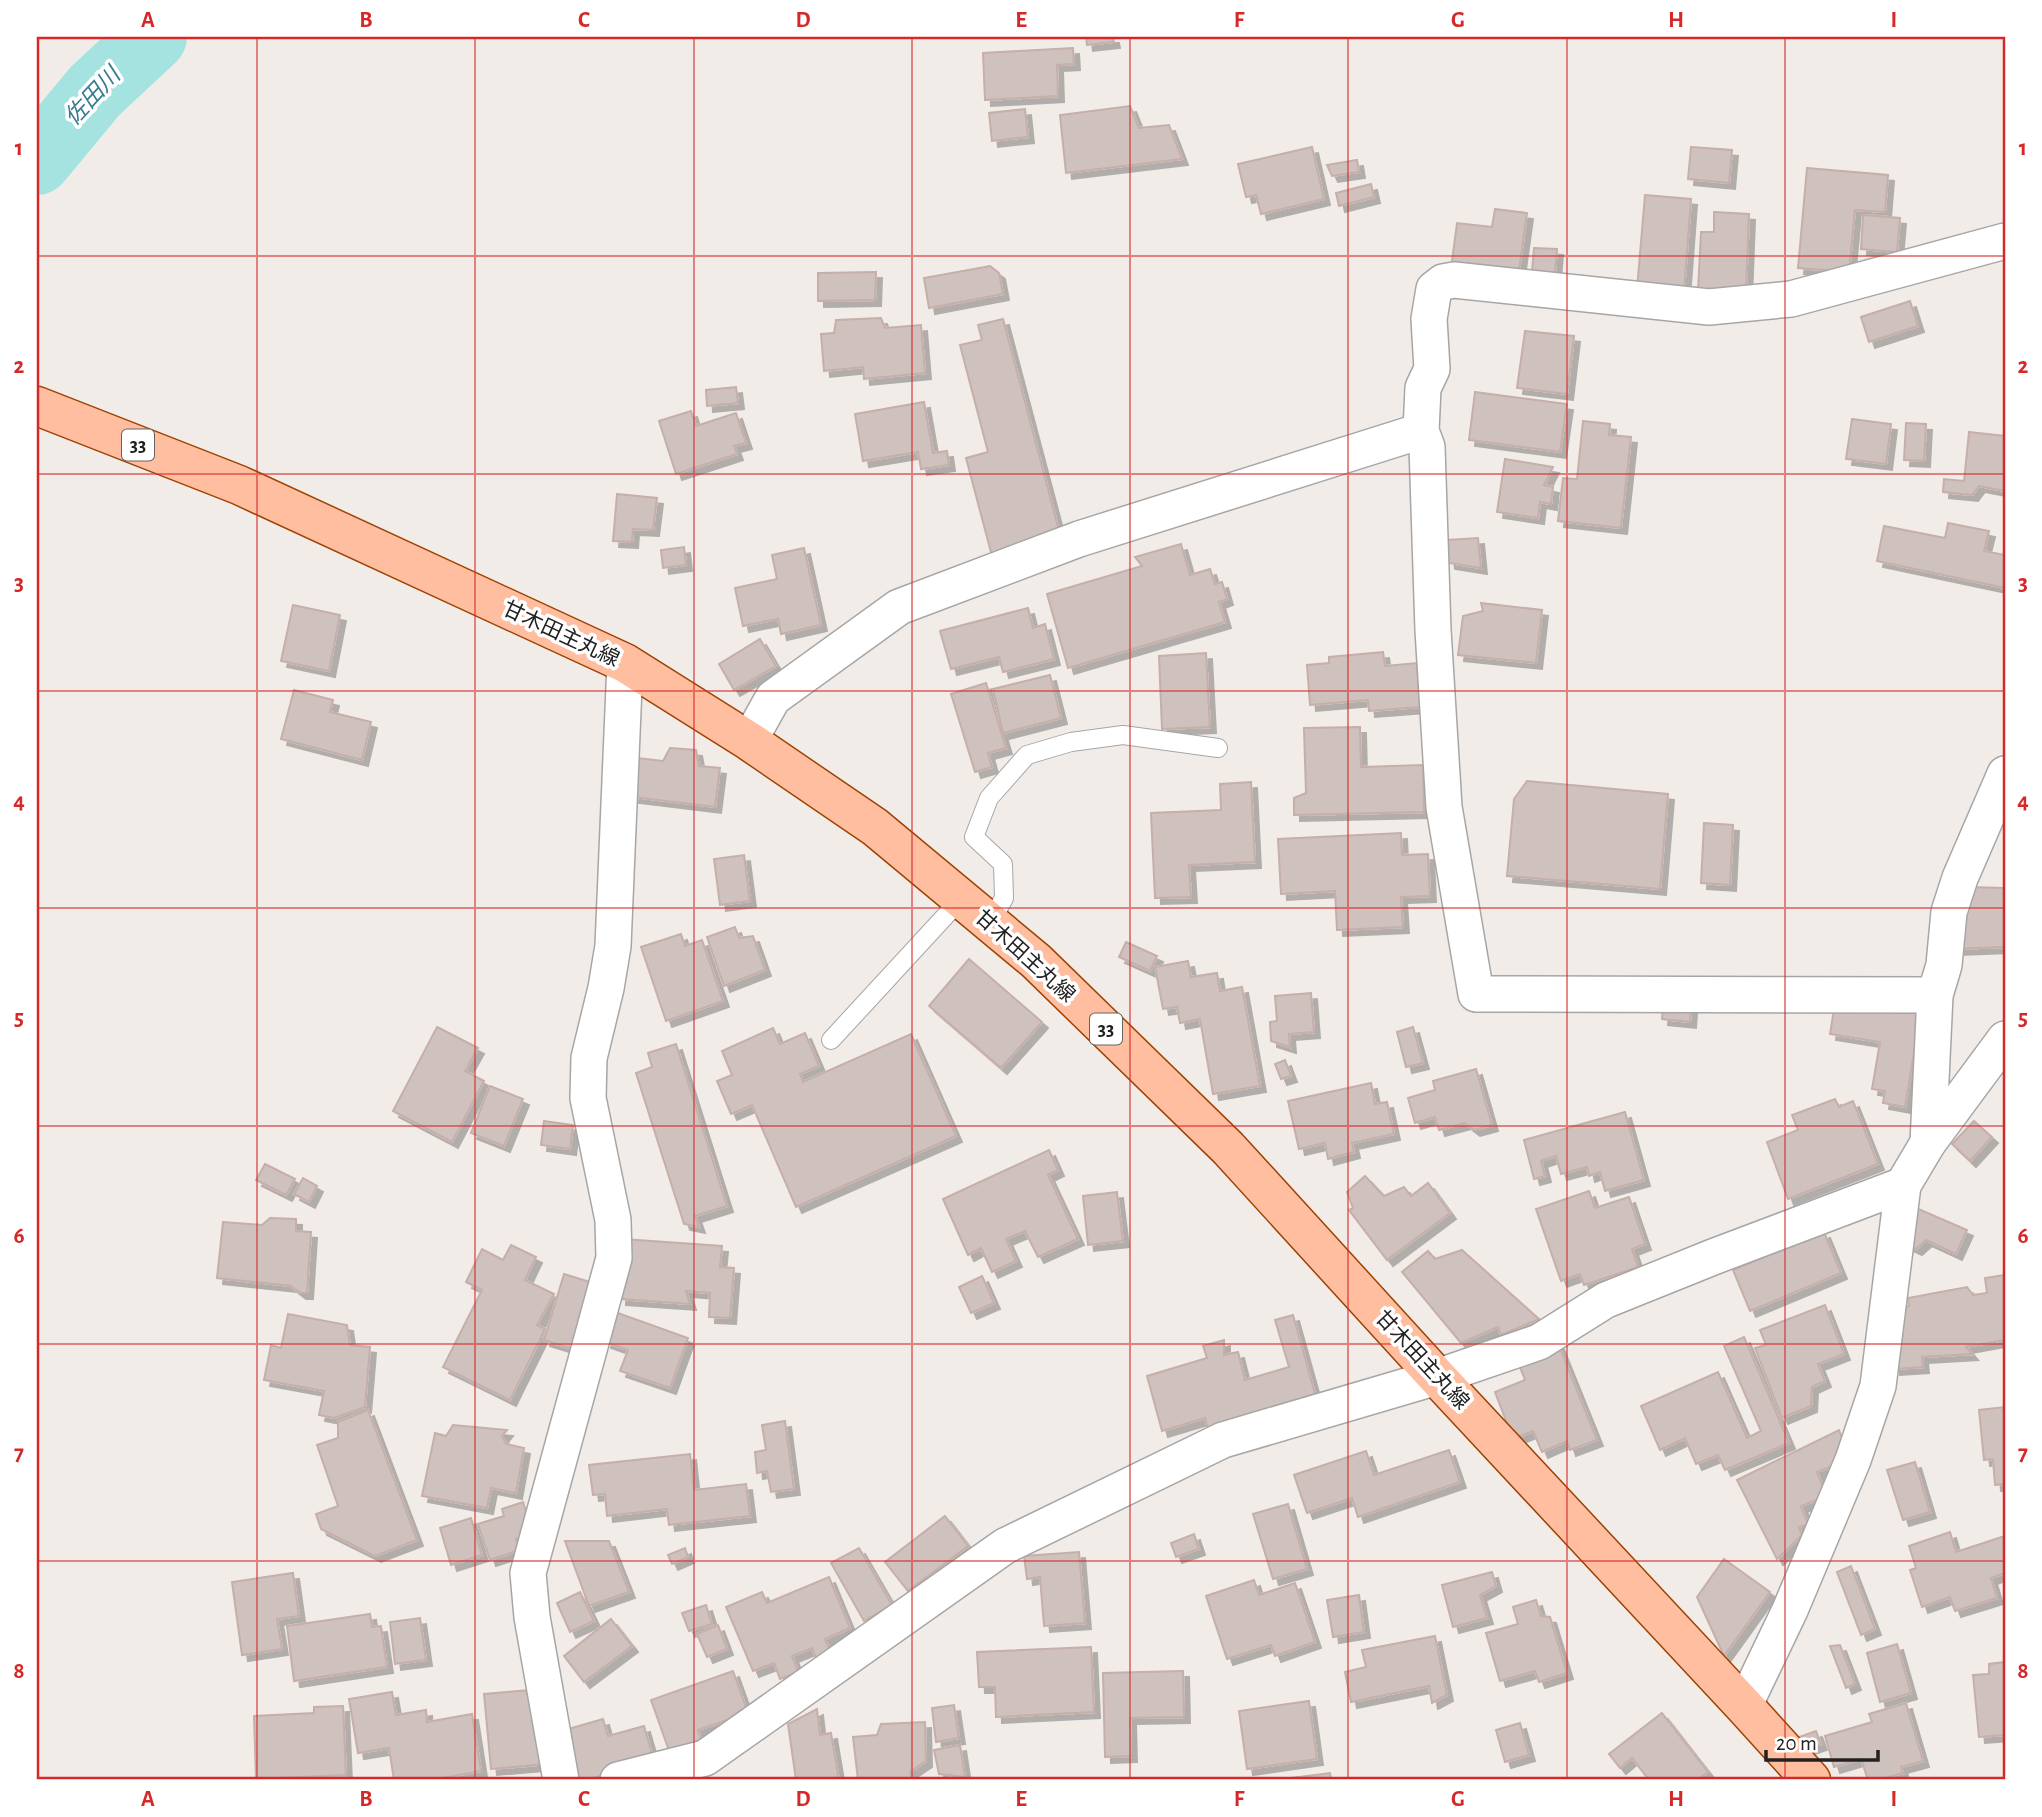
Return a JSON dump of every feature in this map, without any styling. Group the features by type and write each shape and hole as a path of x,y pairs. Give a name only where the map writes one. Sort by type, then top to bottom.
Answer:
{"main road":[{"name":"甘木田主丸線","path":"37,406 239,485 625,663 749,741 875,827 1036,961 1227,1148 1811,1780"}],"street":[{"path":"1936,995 1476,994 1444,807 1433,630 1427,447 1421,431 1423,388 1432,369 1429,319 1434,289 1443,282 1454,280 1709,307 1791,299 2005,241"},
{"path":"749,741 773,698 899,607 1079,539 1421,431"},
{"path":"561,1780 532,1617 528,1573 614,1258 614,1220 588,1098 589,1058 613,946 625,663"},
{"path":"1928,1143 1936,995 1944,965 1949,912 2005,774"},
{"path":"1744,1706 1790,1610 1853,1460 1878,1387 1903,1185 1928,1143 2005,1039"},
{"path":"618,1780 705,1758 1005,1546 1223,1440 1437,1377 1539,1342 1606,1300 1903,1185"}],"lane":[{"path":"990,923 1004,898 1003,864 974,837 989,798 1027,755 1071,742 1123,734 1218,748"},
{"path":"831,1040 961,899"}],"building":[{"path":"1086,37 1113,37 1114,42 1087,45"},
{"path":"1073,48 1074,64 1057,65 1058,96 985,100 983,53"},
{"path":"1130,106 1139,128 1169,125 1182,159 1066,173 1060,115"},
{"path":"1025,109 1028,137 992,141 989,113"},
{"path":"1312,147 1324,199 1261,214 1256,195 1246,197 1238,164"},
{"path":"1691,147 1732,150 1729,183 1688,179"},
{"path":"1357,160 1359,172 1332,176 1327,165"},
{"path":"1807,168 1888,175 1885,212 1855,210 1849,272 1798,268"},
{"path":"1371,184 1374,197 1339,206 1336,193"},
{"path":"1645,195 1691,199 1684,292 1637,289"},
{"path":"1495,209 1527,213 1518,278 1451,269 1457,223 1492,227"},
{"path":"1714,212 1749,214 1746,293 1698,291 1701,232 1714,232"},
{"path":"1863,215 1900,218 1897,252 1861,249"},
{"path":"1534,248 1557,249 1554,285 1531,284"},
{"path":"990,266 999,273 1003,294 929,308 924,278"},
{"path":"876,272 875,300 818,301 818,273"},
{"path":"1910,301 1918,326 1869,342 1861,317"},
{"path":"881,318 885,328 921,325 925,373 864,379 863,367 824,371 821,334 834,333 836,320"},
{"path":"1003,319 1061,538 992,556 966,458 988,452 960,345 982,340 978,325"},
{"path":"1525,331 1574,336 1567,394 1517,388"},
{"path":"736,387 738,403 707,406 706,390"},
{"path":"1475,392 1567,404 1560,452 1469,440"},
{"path":"924,402 933,453 947,451 949,465 921,469 918,452 863,461 855,414"},
{"path":"691,411 696,426 736,413 746,443 734,446 737,454 676,474 659,421"},
{"path":"1852,419 1891,424 1886,464 1846,459"},
{"path":"1583,421 1610,424 1609,435 1631,437 1621,528 1558,521 1563,478 1577,479"},
{"path":"1906,423 1926,424 1924,461 1904,460"},
{"path":"1969,432 2005,436 2005,491 1979,486 1972,495 1943,492 1944,479 1964,481"},
{"path":"1505,459 1553,467 1544,485 1553,487 1551,504 1540,502 1538,518 1497,512"},
{"path":"617,494 657,498 653,530 633,529 632,542 613,541"},
{"path":"1948,523 1989,531 1984,551 2005,555 2005,588 1877,561 1884,526 1945,538"},
{"path":"1478,538 1481,568 1449,563 1447,540"},
{"path":"1181,544 1190,575 1210,569 1215,584 1222,582 1227,599 1219,602 1225,622 1068,668 1047,594 1142,566 1135,557"},
{"path":"684,547 686,565 663,568 661,550"},
{"path":"804,548 821,625 781,634 778,619 743,626 735,588 777,579 772,555"},
{"path":"1481,603 1542,610 1536,663 1458,655 1463,616 1483,611"},
{"path":"293,605 340,615 329,671 281,661"},
{"path":"1028,608 1033,628 1045,624 1054,659 1003,672 999,657 951,669 940,631"},
{"path":"760,639 776,666 734,690 719,664"},
{"path":"1383,652 1385,666 1417,663 1420,707 1369,711 1368,700 1310,705 1307,665 1329,663 1329,657"},
{"path":"1206,653 1210,727 1162,729 1159,656"},
{"path":"1050,675 1061,718 1003,733 993,689"},
{"path":"986,683 1006,748 988,753 992,767 975,772 951,694"},
{"path":"294,690 333,700 330,712 371,722 362,760 281,739"},
{"path":"1360,727 1361,767 1423,765 1424,812 1294,815 1294,798 1306,793 1304,728"},
{"path":"670,748 696,750 699,766 720,768 715,807 633,797 638,758 663,761"},
{"path":"1527,781 1668,794 1660,889 1507,876 1514,799"},
{"path":"1251,782 1255,862 1189,865 1191,897 1155,898 1151,813 1221,810 1220,784"},
{"path":"1704,823 1733,825 1730,885 1701,883"},
{"path":"1401,833 1402,855 1428,854 1430,896 1401,897 1403,927 1337,930 1335,891 1281,894 1278,839"},
{"path":"744,855 750,901 720,905 714,859"},
{"path":"1968,887 2005,888 2005,947 1954,949"},
{"path":"735,927 739,938 753,936 765,970 724,986 707,937"},
{"path":"681,934 685,946 702,940 723,1001 666,1021 641,947"},
{"path":"1126,942 1157,956 1150,971 1119,957"},
{"path":"969,959 1042,1022 1001,1068 929,1006"},
{"path":"1188,961 1191,977 1217,973 1220,991 1242,987 1260,1086 1213,1094 1200,1019 1180,1023 1177,1007 1163,1009 1155,967"},
{"path":"1311,993 1314,1032 1289,1034 1290,1047 1271,1041 1270,1022 1277,1021 1275,996"},
{"path":"1836,997 1921,1011 1905,1107 1883,1103 1885,1091 1872,1089 1880,1042 1830,1034"},
{"path":"1663,1006 1691,1008 1690,1022 1662,1019"},
{"path":"437,1027 478,1048 465,1071 484,1081 452,1142 393,1111"},
{"path":"1413,1027 1423,1063 1406,1067 1397,1032"},
{"path":"773,1028 780,1044 805,1033 819,1066 800,1074 803,1082 911,1034 956,1136 796,1207 752,1105 731,1114 717,1081 732,1075 722,1051"},
{"path":"676,1044 727,1206 695,1216 699,1227 684,1224 636,1073 652,1067 648,1053"},
{"path":"1285,1060 1291,1076 1281,1079 1275,1064"},
{"path":"1476,1069 1492,1125 1474,1130 1465,1123 1439,1130 1435,1117 1415,1123 1408,1098 1435,1090 1433,1081"},
{"path":"1371,1083 1375,1104 1387,1102 1394,1134 1352,1143 1354,1152 1328,1159 1325,1143 1299,1149 1288,1101"},
{"path":"490,1086 523,1099 504,1146 471,1133"},
{"path":"1835,1099 1839,1107 1853,1101 1878,1164 1788,1199 1767,1142 1798,1130 1792,1115"},
{"path":"1625,1112 1644,1180 1605,1191 1600,1172 1589,1176 1587,1167 1561,1174 1556,1156 1541,1161 1545,1176 1534,1179 1524,1140"},
{"path":"544,1121 573,1125 570,1149 541,1145"},
{"path":"1974,1121 1992,1137 1970,1161 1952,1144"},
{"path":"1049,1150 1058,1170 1048,1175 1078,1239 1038,1257 1025,1231 1006,1239 1016,1261 992,1272 981,1248 968,1255 943,1199"},
{"path":"265,1164 295,1179 286,1195 256,1180"},
{"path":"1365,1176 1384,1196 1404,1187 1411,1196 1428,1183 1450,1213 1387,1260 1349,1210 1353,1208 1347,1192"},
{"path":"303,1178 317,1186 309,1202 294,1194"},
{"path":"1589,1191 1595,1208 1629,1197 1645,1244 1632,1249 1638,1267 1584,1285 1580,1274 1561,1281 1536,1209"},
{"path":"1117,1192 1123,1241 1088,1245 1083,1196"},
{"path":"1916,1208 1967,1230 1956,1254 1926,1240 1916,1249 1901,1242"},
{"path":"270,1218 296,1219 296,1231 311,1232 307,1293 300,1293 291,1286 217,1278 223,1222 262,1225"},
{"path":"1824,1232 1841,1273 1750,1311 1733,1270"},
{"path":"623,1239 722,1246 720,1267 734,1268 730,1318 709,1317 710,1293 686,1291 690,1304 620,1299"},
{"path":"511,1245 536,1257 525,1280 554,1294 537,1325 545,1329 510,1400 443,1367 482,1290 466,1282 482,1249 503,1260"},
{"path":"1462,1250 1539,1319 1501,1335 1498,1327 1461,1343 1402,1272 1428,1251 1435,1259"},
{"path":"564,1274 593,1283 573,1349 544,1340"},
{"path":"2005,1275 2005,1340 1966,1347 1972,1354 1922,1357 1923,1367 1894,1369 1891,1314 1909,1306 1908,1298 1967,1287 1973,1295 1987,1293 1985,1278"},
{"path":"982,1276 994,1303 971,1313 959,1287"},
{"path":"1825,1305 1844,1354 1818,1364 1825,1381 1812,1387 1811,1406 1782,1418 1755,1348 1766,1345 1760,1330"},
{"path":"615,1312 688,1338 670,1388 620,1371 628,1350 605,1342"},
{"path":"288,1314 347,1325 350,1345 370,1347 365,1407 334,1418 319,1415 324,1391 264,1380 271,1345 281,1348"},
{"path":"1293,1315 1317,1401 1209,1432 1205,1418 1162,1431 1147,1376 1207,1358 1203,1346 1224,1340 1224,1355 1238,1352 1245,1380 1289,1367 1275,1320"},
{"path":"1744,1337 1789,1443 1725,1470 1718,1455 1696,1464 1685,1438 1660,1450 1641,1406 1718,1372 1747,1438 1761,1431 1724,1346"},
{"path":"1557,1341 1597,1440 1570,1450 1567,1441 1542,1452 1533,1431 1513,1439 1495,1392 1525,1380 1516,1357"},
{"path":"2005,1407 2005,1484 1995,1485 1993,1459 1984,1460 1979,1410"},
{"path":"368,1410 417,1540 375,1556 321,1529 316,1514 338,1506 317,1445 338,1438 338,1422"},
{"path":"785,1421 794,1489 771,1492 767,1471 757,1473 755,1452 766,1450 762,1425"},
{"path":"453,1425 507,1430 502,1436 506,1444 524,1448 516,1493 491,1488 487,1508 422,1496 435,1433 446,1436"},
{"path":"1839,1430 1843,1440 1835,1465 1817,1472 1824,1489 1820,1499 1801,1506 1808,1524 1799,1527 1802,1535 1777,1559 1737,1480"},
{"path":"1449,1450 1460,1482 1358,1517 1352,1498 1307,1513 1294,1475 1366,1451 1374,1475"},
{"path":"690,1454 694,1490 746,1484 750,1516 669,1525 667,1509 607,1516 605,1494 593,1495 589,1465"},
{"path":"1915,1462 1930,1512 1903,1520 1887,1470"},
{"path":"523,1502 533,1533 516,1539 520,1550 490,1560 478,1524 504,1516 502,1509"},
{"path":"1288,1504 1307,1569 1273,1579 1253,1514"},
{"path":"945,1516 968,1546 908,1591 885,1562"},
{"path":"471,1518 482,1555 451,1565 440,1528"},
{"path":"1950,1532 1956,1552 2005,1536 2005,1573 1991,1578 1997,1598 1955,1611 1950,1597 1922,1607 1910,1570 1916,1568 1909,1546"},
{"path":"1194,1534 1199,1549 1176,1557 1171,1543"},
{"path":"565,1541 609,1541 629,1592 589,1606"},
{"path":"685,1548 688,1557 672,1564 668,1555"},
{"path":"859,1548 892,1605 864,1621 831,1563"},
{"path":"1079,1552 1085,1623 1044,1626 1040,1577 1027,1579 1024,1556"},
{"path":"1724,1559 1770,1592 1724,1656 1697,1597"},
{"path":"1851,1566 1875,1629 1861,1635 1837,1572"},
{"path":"1492,1572 1496,1586 1480,1595 1487,1618 1453,1627 1442,1585"},
{"path":"293,1573 299,1616 277,1619 282,1649 242,1655 232,1582"},
{"path":"829,1577 850,1628 825,1639 833,1657 818,1663 812,1648 792,1656 798,1672 780,1679 774,1663 753,1671 726,1607 762,1592 767,1603"},
{"path":"1254,1580 1259,1595 1295,1583 1315,1642 1275,1656 1271,1645 1227,1659 1206,1596"},
{"path":"580,1592 594,1621 570,1632 557,1603"},
{"path":"1359,1595 1364,1632 1333,1637 1327,1600"},
{"path":"1536,1600 1541,1616 1550,1617 1567,1673 1539,1682 1535,1671 1500,1681 1486,1633 1518,1624 1513,1607"},
{"path":"706,1605 712,1624 689,1631 682,1613"},
{"path":"370,1614 372,1627 381,1626 387,1667 294,1681 287,1626"},
{"path":"420,1618 426,1660 395,1664 390,1622"},
{"path":"611,1619 632,1646 584,1682 564,1656"},
{"path":"718,1625 727,1649 707,1657 697,1634"},
{"path":"1435,1636 1447,1695 1432,1703 1429,1686 1351,1702 1345,1672 1366,1667 1362,1650"},
{"path":"1897,1644 1911,1693 1880,1702 1867,1653"},
{"path":"1840,1645 1855,1684 1846,1688 1830,1646"},
{"path":"1091,1647 1094,1712 996,1717 995,1687 979,1687 977,1652"},
{"path":"2005,1662 2005,1735 1979,1737 1973,1675 1989,1674 1989,1664"},
{"path":"733,1671 748,1713 698,1730 704,1748 672,1759 651,1700"},
{"path":"1183,1671 1184,1717 1130,1718 1131,1756 1105,1757 1103,1673"},
{"path":"529,1690 548,1764 491,1769 484,1694"},
{"path":"392,1692 396,1715 426,1710 427,1722 472,1714 481,1771 443,1778 444,1780 394,1780 389,1748 358,1753 349,1699"},
{"path":"1309,1701 1317,1759 1247,1769 1239,1711"},
{"path":"1906,1703 1923,1761 1901,1767 1903,1773 1878,1780 1868,1780 1861,1759 1834,1767 1825,1736 1872,1722 1869,1714"},
{"path":"954,1705 959,1738 936,1742 932,1708"},
{"path":"343,1706 346,1775 256,1779 254,1716 314,1713 314,1707"},
{"path":"817,1709 820,1735 831,1733 839,1780 796,1780 788,1724"},
{"path":"1662,1713 1708,1772 1697,1780 1649,1780 1632,1758 1620,1768 1609,1754"},
{"path":"603,1719 608,1736 644,1726 654,1761 579,1780 565,1730"},
{"path":"925,1722 926,1761 910,1772 912,1780 858,1780 853,1737 877,1735 881,1724"},
{"path":"1520,1723 1529,1755 1505,1762 1496,1730"},
{"path":"1816,1731 1821,1744 1803,1750 1799,1737"},
{"path":"960,1745 965,1777 939,1774 934,1750"},
{"path":"1330,1773 1331,1780 1290,1778"}],"waterway":[{"name":"佐田川","path":"37,161 95,91 153,37"}]}
